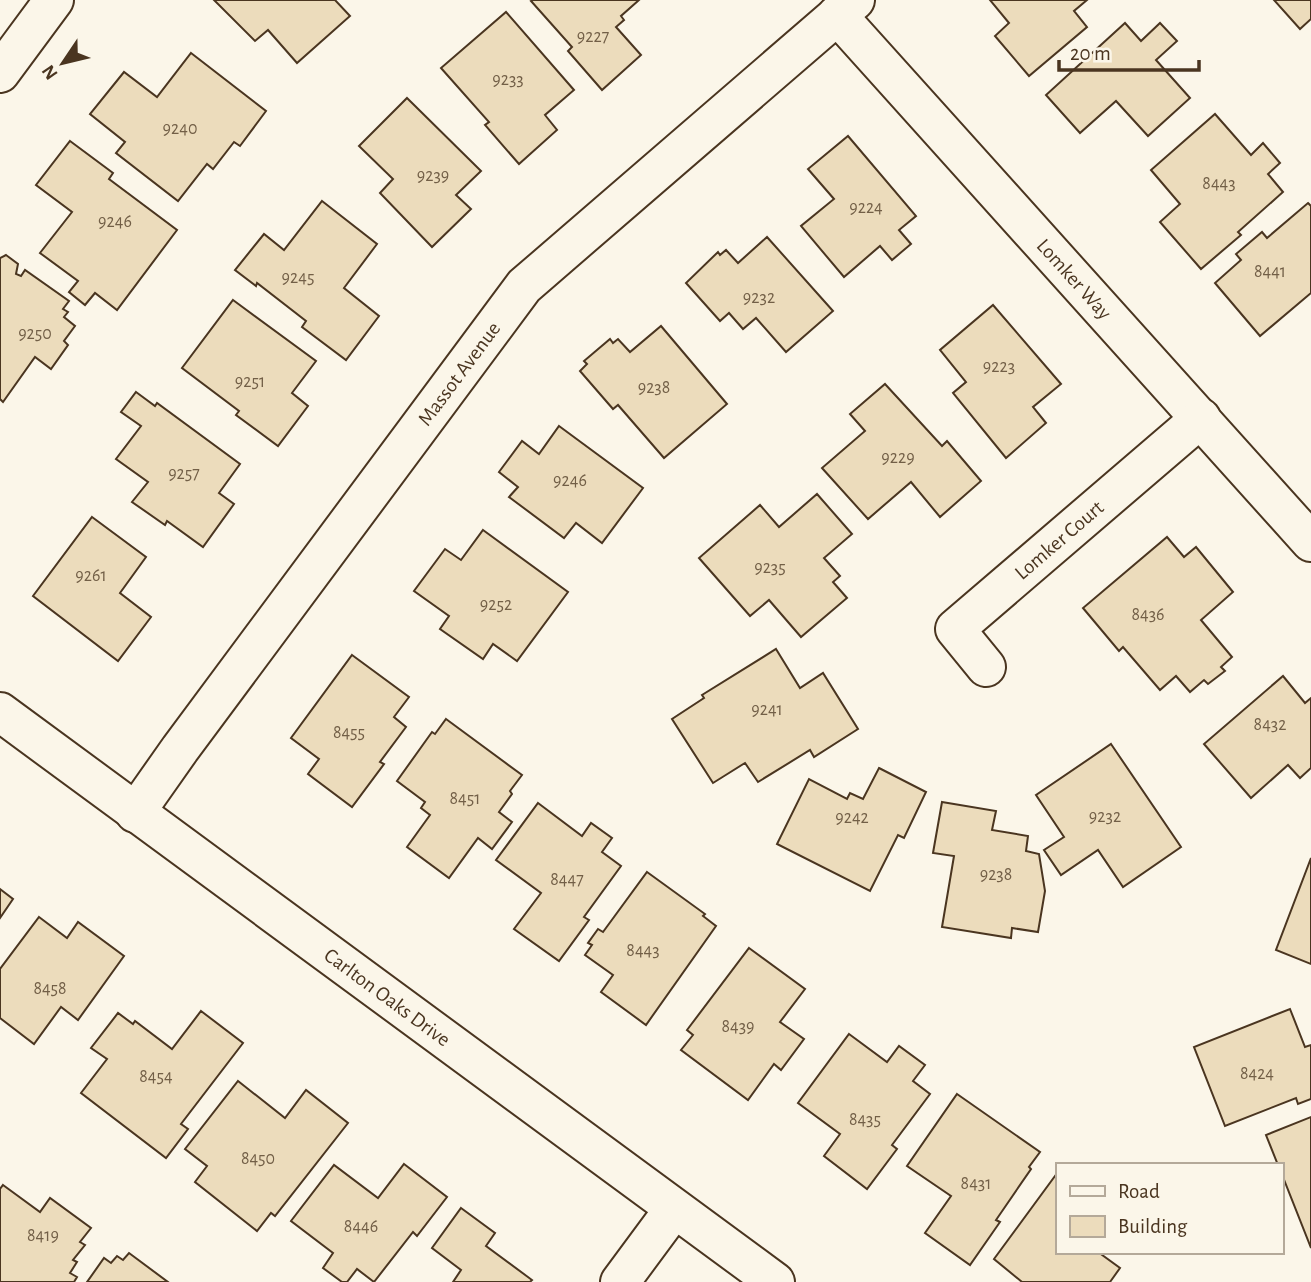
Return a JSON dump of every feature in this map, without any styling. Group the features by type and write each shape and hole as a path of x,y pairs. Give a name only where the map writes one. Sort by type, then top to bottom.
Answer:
{"street":[{"path":"0,73 54,0"},
{"name":"Lomker Way","path":"846,8 1200,418 1311,542"},
{"name":"Massot Avenue","path":"135,813 524,286 846,8"},
{"name":"Lomker Court","path":"986,667 955,629 1200,418"},
{"name":"Carlton Oaks Drive","path":"0,712 775,1282"},
{"path":"620,1282 674,1209"}],"building":[{"path":"214,0 335,0 350,16 297,63 268,30 255,41"},
{"path":"639,0 621,16 624,20 616,27 641,55 602,90 568,51 572,47 531,1"},
{"path":"990,0 1087,0 1074,11 1087,27 1029,76 995,36 1009,23"},
{"path":"1274,0 1311,0 1311,19 1300,29"},
{"path":"506,12 574,90 545,115 557,130 519,164 485,125 489,122 441,68"},
{"path":"1125,23 1141,41 1160,23 1177,41 1156,60 1190,98 1148,136 1116,101 1080,133 1046,95"},
{"path":"191,53 266,111 240,146 234,142 213,169 207,164 178,201 116,153 125,142 90,114 124,72 157,97"},
{"path":"407,98 481,171 456,195 471,209 432,247 380,193 393,179 359,146"},
{"path":"1215,114 1251,155 1263,143 1280,163 1268,174 1283,192 1238,232 1241,235 1201,269 1160,222 1180,204 1151,170"},
{"path":"848,136 916,216 899,230 911,244 892,260 880,246 844,277 801,226 834,199 808,169"},
{"path":"70,141 113,173 109,179 177,230 117,310 95,293 85,305 69,292 78,281 40,253 72,212 36,185"},
{"path":"322,201 377,244 344,288 379,316 346,360 302,327 306,321 257,283 256,286 235,270 264,234 284,250"},
{"path":"1308,203 1311,206 1311,293 1260,336 1215,283 1241,260 1236,254 1262,232 1267,238"},
{"path":"767,237 833,311 786,352 756,318 743,329 729,313 720,321 686,283 718,252 720,255 726,250 738,263"},
{"path":"6,255 18,264 16,274 21,276 25,270 69,301 63,309 68,312 64,317 75,326 64,341 68,345 51,369 35,357 3,402 0,399 0,258"},
{"path":"233,300 316,361 292,393 308,406 278,446 236,415 239,411 182,368"},
{"path":"993,305 1061,384 1033,407 1046,423 1006,458 953,393 966,382 940,350"},
{"path":"661,326 727,404 664,458 618,405 613,409 580,371 587,364 584,361 610,339 613,343 618,339 630,352"},
{"path":"885,384 942,446 947,441 981,481 940,517 911,482 868,519 822,468 865,431 850,414"},
{"path":"136,392 155,406 157,403 240,464 219,493 234,504 203,547 167,521 165,525 132,502 148,482 116,459 141,426 121,412"},
{"path":"559,426 643,488 602,543 576,523 564,538 509,497 518,487 499,472 522,441 539,454"},
{"path":"817,494 852,534 824,558 840,576 833,582 847,598 801,637 769,600 750,616 699,558 760,505 779,527"},
{"path":"92,517 146,557 120,593 151,617 118,661 33,596"},
{"path":"483,530 568,592 517,661 493,644 483,659 440,629 449,616 414,591 445,549 461,560"},
{"path":"1167,537 1184,557 1196,547 1233,592 1201,620 1232,657 1221,667 1225,671 1208,684 1204,680 1190,692 1176,676 1160,690 1123,647 1119,651 1083,608"},
{"path":"776,649 800,688 823,673 858,729 814,757 810,750 758,782 745,763 713,783 672,719 704,698 702,695"},
{"path":"352,655 409,697 394,717 406,727 380,762 384,764 352,807 308,774 319,759 291,738"},
{"path":"1283,676 1305,703 1311,698 1311,768 1300,778 1288,765 1251,798 1204,744"},
{"path":"446,719 522,775 499,812 512,822 492,849 478,838 449,878 407,847 430,815 421,808 425,802 397,781 432,732 435,734"},
{"path":"1111,744 1181,847 1123,887 1098,850 1061,875 1044,850 1064,837 1036,795"},
{"path":"879,768 926,792 904,838 898,835 870,891 777,844 809,779 847,799 850,793 863,799"},
{"path":"942,802 996,811 992,830 1028,836 1026,851 1039,854 1045,891 1038,932 1012,928 1011,938 942,927 954,856 933,853"},
{"path":"538,803 582,836 591,823 612,838 602,852 621,866 584,917 589,920 559,961 514,929 541,893 496,860"},
{"path":"1311,858 1311,964 1276,950"},
{"path":"647,872 705,914 703,916 716,926 646,1025 601,992 613,975 585,955 592,945 588,943 598,929 603,932"},
{"path":"0,889 13,899 0,918"},
{"path":"39,917 67,938 78,922 124,956 78,1020 61,1007 34,1044 0,1018 0,969"},
{"path":"749,948 805,989 780,1022 804,1039 781,1070 774,1064 748,1100 681,1050 693,1035 687,1030"},
{"path":"1290,1009 1305,1047 1311,1045 1311,1099 1298,1104 1296,1098 1225,1126 1194,1047"},
{"path":"201,1011 243,1043 181,1124 188,1129 166,1158 81,1093 107,1059 91,1048 118,1013 133,1024 135,1021 172,1049"},
{"path":"849,1034 887,1062 899,1046 925,1065 913,1081 930,1094 892,1145 897,1149 867,1189 824,1156 840,1134 798,1103"},
{"path":"238,1081 285,1118 306,1090 348,1123 275,1216 271,1213 257,1231 195,1182 207,1166 185,1149"},
{"path":"957,1094 1040,1152 996,1220 1000,1222 970,1265 925,1233 951,1196 907,1166"},
{"path":"1311,1117 1311,1248 1283,1177 1283,1163 1277,1163 1266,1135"},
{"path":"404,1164 447,1197 417,1236 413,1232 374,1282 357,1269 347,1282 342,1282 323,1268 333,1253 291,1221 334,1165 378,1198"},
{"path":"1055,1176 1056,1254 1101,1254 1120,1268 1110,1282 1022,1282 994,1259"},
{"path":"3,1185 40,1212 50,1198 91,1228 80,1242 85,1245 73,1260 77,1262 70,1273 77,1277 74,1282 0,1282 0,1189"},
{"path":"461,1208 495,1233 486,1246 532,1280 530,1282 453,1282 461,1270 432,1248"},
{"path":"129,1253 168,1282 87,1282 104,1258 111,1263 117,1256 123,1260"}]}
